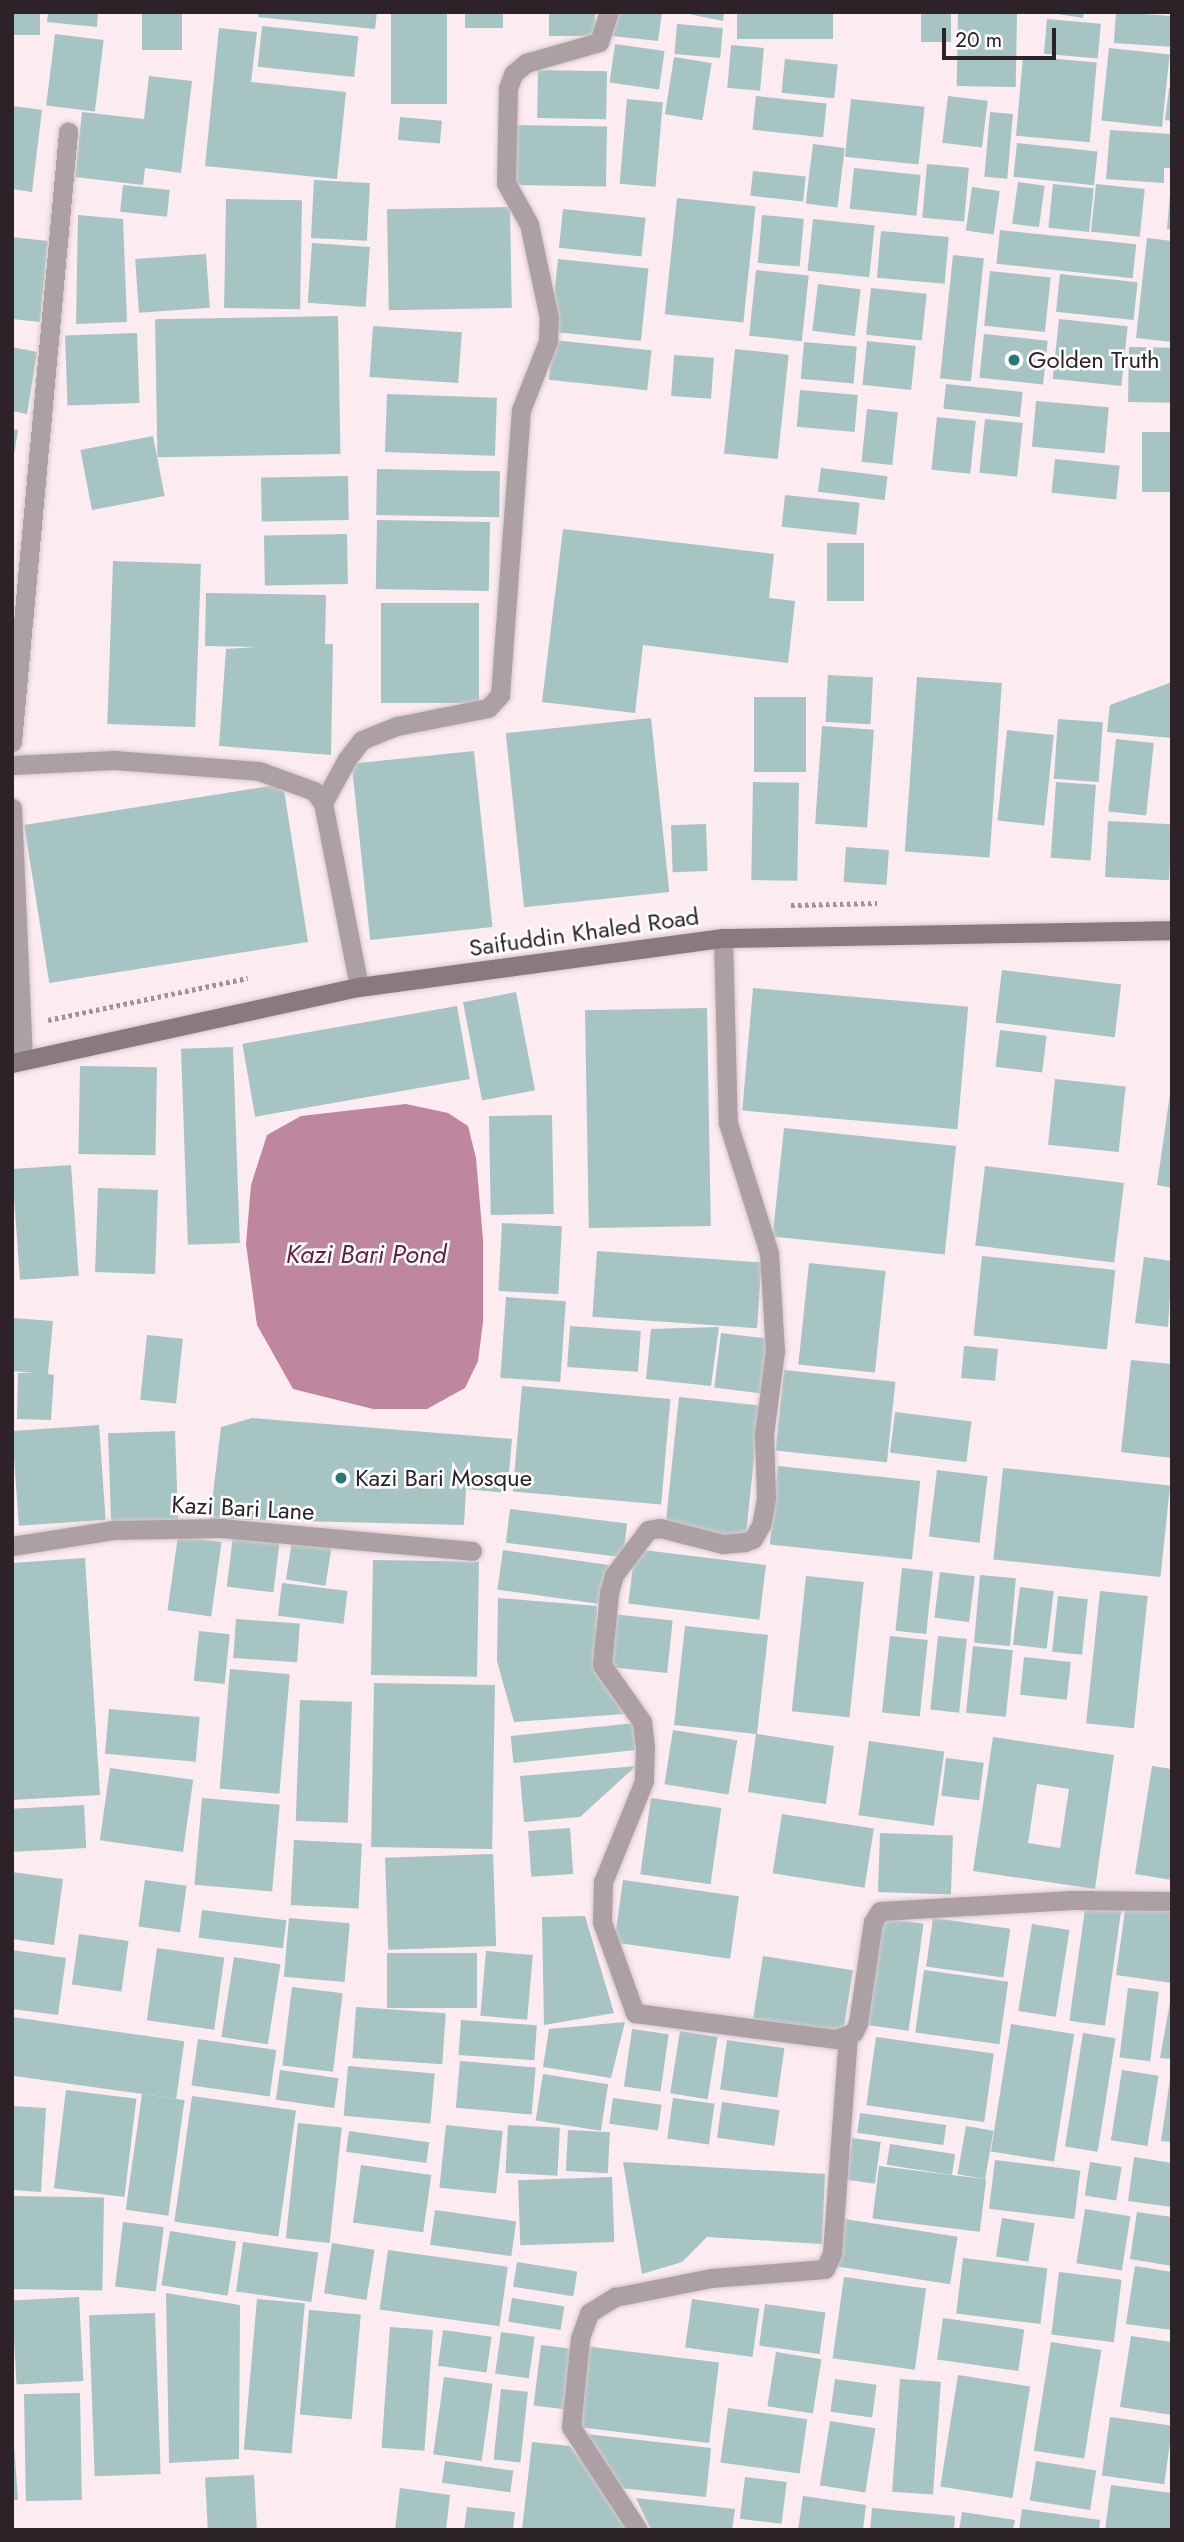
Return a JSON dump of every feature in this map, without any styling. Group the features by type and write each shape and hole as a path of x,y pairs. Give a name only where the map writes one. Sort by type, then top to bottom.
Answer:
{"main road":[{"name":"Saifuddin Khaled Road","path":"18,1061 359,987 723,938 1172,930"}],"street":[{"path":"323,803 347,759 362,740 397,726 488,708 500,695 521,410 548,341 549,318 529,224 506,183 508,88 513,74 526,63 599,42 609,12"},
{"path":"12,742 68,132"},
{"path":"12,765 114,760 259,771 304,786 323,803 359,987"},
{"path":"12,808 18,1061"},
{"path":"723,938 728,1123 769,1252 775,1351 764,1434 766,1498 753,1539 723,1544 654,1528 614,1575 604,1613 602,1665 642,1722 645,1759 644,1782 603,1882 603,1922 635,2012 836,2039 848,2036"},
{"name":"Kazi Bari Lane","path":"12,1546 113,1530 221,1528 472,1551"},
{"path":"638,2530 571,2427 580,2338 589,2313 615,2297 711,2278 825,2269 832,2253 848,2036 858,2023 873,1922 880,1911 1072,1900 1172,1901"}],"water":[{"name":"Kazi Bari Pond","path":"406,1104 448,1113 468,1126 476,1158 483,1240 483,1322 478,1361 465,1388 427,1409 373,1409 293,1389 257,1325 246,1244 251,1185 267,1135 301,1116"}],"building":[{"path":"12,12 40,12 40,35 12,35"},
{"path":"48,12 98,12 97,27 47,22"},
{"path":"142,12 182,12 182,50 142,50"},
{"path":"259,12 377,12 375,29 258,17"},
{"path":"391,12 447,12 447,104 391,104"},
{"path":"465,12 503,12 503,28 465,28"},
{"path":"549,12 595,12 595,36 549,36"},
{"path":"615,12 662,12 658,41 612,36"},
{"path":"679,12 724,12 723,21"},
{"path":"737,12 833,12 833,39 737,39"},
{"path":"921,12 951,12 951,42 921,42"},
{"path":"958,12 1017,13 1016,87 957,86"},
{"path":"1045,12 1084,12 1083,18"},
{"path":"1116,12 1172,16 1170,47 1114,43"},
{"path":"1047,19 1101,24 1098,59 1044,54"},
{"path":"677,24 723,28 720,58 674,54"},
{"path":"262,26 358,36 354,77 258,67"},
{"path":"219,28 257,32 251,82 346,92 337,179 205,166"},
{"path":"55,34 104,40 95,111 46,105"},
{"path":"615,44 665,51 659,90 610,83"},
{"path":"731,45 764,48 760,91 727,88"},
{"path":"1109,48 1170,54 1162,127 1101,121"},
{"path":"1023,56 1097,62 1090,142 1016,136"},
{"path":"674,57 712,63 702,120 665,114"},
{"path":"785,59 838,65 834,98 781,93"},
{"path":"538,70 607,71 606,119 537,118"},
{"path":"149,76 192,81 181,173 145,168 143,185 75,177 82,112 144,119"},
{"path":"1169,88 1172,88 1172,121 1165,120"},
{"path":"756,96 827,103 823,137 752,130"},
{"path":"948,96 988,101 982,148 942,143"},
{"path":"627,99 663,102 655,187 620,184"},
{"path":"851,99 925,107 919,164 845,157"},
{"path":"12,106 42,110 32,192 12,189"},
{"path":"990,112 1013,114 1007,179 984,177"},
{"path":"400,117 442,121 440,144 398,140"},
{"path":"517,125 607,127 606,187 516,185"},
{"path":"1110,130 1172,134 1172,168 1164,168 1164,183 1106,179"},
{"path":"1017,143 1098,151 1094,185 1013,177"},
{"path":"813,144 845,148 837,207 806,204"},
{"path":"927,164 969,168 964,221 922,218"},
{"path":"854,168 921,175 916,216 850,209"},
{"path":"753,171 806,177 803,201 750,196"},
{"path":"314,180 370,183 367,241 311,238"},
{"path":"1018,182 1045,186 1039,227 1012,224"},
{"path":"1053,184 1094,188 1089,232 1048,228"},
{"path":"1096,184 1145,189 1140,237 1091,232"},
{"path":"123,185 170,190 167,217 120,212"},
{"path":"972,187 1000,191 994,234 966,231"},
{"path":"1172,194 1172,230 1167,229"},
{"path":"677,198 756,206 743,323 665,314"},
{"path":"226,199 302,200 300,309 224,308"},
{"path":"510,207 512,308 389,310 387,209"},
{"path":"563,209 646,218 641,256 559,248"},
{"path":"78,215 123,219 127,322 76,324"},
{"path":"762,215 804,219 800,266 758,263"},
{"path":"813,219 875,225 869,277 808,271"},
{"path":"1000,230 1136,244 1133,278 996,264"},
{"path":"881,231 949,237 945,284 877,278"},
{"path":"12,237 48,241 40,322 12,319"},
{"path":"1147,238 1172,241 1172,342 1136,338"},
{"path":"312,243 370,247 366,307 308,303"},
{"path":"206,254 210,308 139,313 135,259"},
{"path":"953,255 984,258 971,382 940,378"},
{"path":"558,259 649,269 641,341 550,332"},
{"path":"756,270 809,276 802,341 749,336"},
{"path":"990,271 1051,277 1045,332 984,326"},
{"path":"1060,274 1138,282 1134,320 1056,312"},
{"path":"818,284 861,289 855,336 812,331"},
{"path":"871,288 927,294 922,341 866,335"},
{"path":"338,316 340,454 157,457 155,319"},
{"path":"1059,319 1128,326 1121,386 1053,379"},
{"path":"373,326 462,332 458,383 369,377"},
{"path":"137,333 139,403 67,405 65,336"},
{"name":"Golden Truth","path":"984,334 1048,341 1043,384 979,378"},
{"path":"553,340 651,350 647,390 549,380"},
{"path":"867,341 916,346 911,390 862,385"},
{"path":"804,342 857,347 854,383 801,379"},
{"path":"12,347 37,352 27,414 12,411"},
{"path":"1129,347 1172,348 1171,403 1128,402"},
{"path":"735,349 789,355 778,459 724,453"},
{"path":"674,355 714,358 711,399 671,396"},
{"path":"946,384 1023,392 1020,417 943,409"},
{"path":"800,390 858,395 855,432 797,427"},
{"path":"387,394 497,398 495,456 385,452"},
{"path":"1036,401 1109,407 1105,453 1032,447"},
{"path":"867,409 898,412 892,465 861,462"},
{"path":"937,417 976,421 970,474 931,470"},
{"path":"985,419 1023,423 1017,477 979,473"},
{"path":"12,429 18,430 14,455 12,455"},
{"path":"1142,432 1172,432 1172,492 1142,492"},
{"path":"153,436 165,496 92,510 80,450"},
{"path":"1055,459 1120,466 1116,500 1051,493"},
{"path":"821,468 888,476 885,500 818,492"},
{"path":"377,469 500,471 499,517 376,515"},
{"path":"348,476 349,520 262,522 261,478"},
{"path":"785,495 860,503 856,535 782,527"},
{"path":"377,520 490,522 489,591 376,589"},
{"path":"563,529 774,554 769,598 795,601 788,663 643,645 635,713 542,702"},
{"path":"347,534 348,584 265,585 264,535"},
{"path":"827,543 864,543 864,601 827,601"},
{"path":"113,561 201,564 195,727 107,724"},
{"path":"206,593 326,595 325,644 333,644 331,755 219,746 226,649 257,647 205,646"},
{"path":"381,603 479,603 479,703 381,703"},
{"path":"828,675 873,677 870,724 826,722"},
{"path":"917,677 1002,683 990,858 905,852"},
{"path":"1172,682 1172,738 1107,732 1110,705"},
{"path":"754,697 806,697 806,772 754,772"},
{"path":"651,718 669,892 524,907 506,733"},
{"path":"1058,719 1103,722 1099,782 1054,779"},
{"path":"822,726 874,730 867,827 815,824"},
{"path":"1007,730 1054,735 1044,825 997,821"},
{"path":"1116,739 1154,743 1146,816 1108,812"},
{"path":"474,751 493,927 370,940 352,764"},
{"path":"753,782 799,783 797,881 751,880"},
{"path":"1056,782 1096,785 1091,861 1051,858"},
{"path":"283,784 308,942 49,983 24,825"},
{"path":"1108,821 1172,824 1169,880 1105,877"},
{"path":"706,824 708,871 673,872 671,825"},
{"path":"846,847 889,850 886,885 844,882"},
{"path":"1002,970 1121,985 1115,1037 996,1023"},
{"path":"753,988 968,1007 957,1129 742,1111"},
{"path":"516,992 535,1090 482,1100 463,1002"},
{"path":"457,1006 470,1079 255,1117 242,1044"},
{"path":"707,1008 711,1226 589,1228 585,1010"},
{"path":"1000,1030 1047,1036 1042,1072 995,1067"},
{"path":"233,1047 240,1243 188,1245 181,1049"},
{"path":"80,1066 157,1067 155,1155 78,1154"},
{"path":"1055,1079 1126,1086 1119,1152 1048,1145"},
{"path":"1172,1094 1172,1188 1157,1185"},
{"path":"552,1115 554,1214 491,1215 489,1116"},
{"path":"784,1128 956,1146 945,1254 773,1236"},
{"path":"71,1165 79,1276 20,1280 12,1169"},
{"path":"985,1166 1124,1183 1114,1262 975,1245"},
{"path":"98,1188 158,1190 155,1274 95,1272"},
{"path":"502,1223 562,1226 558,1294 498,1291"},
{"path":"597,1251 762,1263 757,1328 592,1317"},
{"path":"982,1256 1115,1270 1107,1350 974,1336"},
{"path":"1144,1257 1172,1261 1168,1327 1135,1323"},
{"path":"809,1263 886,1271 875,1372 798,1364"},
{"path":"506,1297 566,1301 560,1382 500,1378"},
{"path":"12,1318 53,1321 48,1374 54,1375 51,1420 17,1419 18,1373 35,1373 12,1371"},
{"path":"570,1326 641,1331 638,1372 567,1367"},
{"path":"719,1327 711,1386 646,1379 651,1329"},
{"path":"721,1333 771,1339 764,1394 714,1388"},
{"path":"147,1335 183,1339 176,1403 140,1400"},
{"path":"964,1346 998,1349 995,1381 961,1378"},
{"path":"1131,1360 1172,1364 1172,1458 1121,1452"},
{"path":"784,1370 895,1382 887,1462 776,1451"},
{"path":"522,1386 670,1399 661,1505 513,1492"},
{"path":"679,1397 760,1405 746,1537 665,1528"},
{"path":"895,1412 971,1421 966,1462 890,1453"},
{"name":"Kazi Bari Mosque","path":"252,1418 512,1439 507,1493 466,1489 464,1525 210,1519 221,1427"},
{"path":"99,1425 106,1520 19,1526 12,1431"},
{"path":"175,1431 178,1521 111,1523 108,1433"},
{"path":"778,1466 920,1481 912,1560 770,1545"},
{"path":"1003,1468 1170,1486 1160,1577 993,1559"},
{"path":"937,1470 988,1476 979,1543 929,1537"},
{"path":"510,1509 627,1523 623,1557 506,1543"},
{"path":"178,1536 222,1542 211,1616 168,1610"},
{"path":"233,1536 280,1542 273,1592 227,1587"},
{"path":"292,1541 332,1547 325,1586 286,1580"},
{"path":"635,1549 766,1565 759,1620 628,1604"},
{"path":"503,1550 609,1565 603,1605 497,1590"},
{"path":"85,1558 100,1795 12,1800 12,1563"},
{"path":"373,1560 479,1562 477,1677 371,1675"},
{"path":"902,1568 933,1571 926,1634 895,1631"},
{"path":"940,1572 975,1576 969,1622 934,1618"},
{"path":"980,1575 1016,1578 1010,1646 974,1643"},
{"path":"806,1576 864,1582 849,1717 792,1711"},
{"path":"282,1583 348,1591 343,1624 278,1616"},
{"path":"1020,1587 1054,1591 1047,1649 1013,1645"},
{"path":"1100,1591 1148,1596 1134,1728 1086,1723"},
{"path":"1058,1596 1088,1599 1082,1655 1052,1652"},
{"path":"498,1598 597,1606 596,1665 624,1714 514,1722 497,1661"},
{"path":"612,1614 673,1620 667,1673 606,1667"},
{"path":"236,1619 300,1623 297,1662 233,1658"},
{"path":"685,1626 768,1635 757,1734 834,1746 826,1804 748,1792 756,1734 674,1725"},
{"path":"199,1631 230,1634 225,1684 194,1681"},
{"path":"890,1636 928,1640 920,1717 882,1713"},
{"path":"938,1636 967,1639 959,1713 930,1710"},
{"path":"973,1646 1013,1650 1006,1717 966,1713"},
{"path":"1024,1657 1071,1662 1067,1700 1020,1695"},
{"path":"230,1669 290,1674 279,1794 220,1789"},
{"path":"374,1683 495,1685 492,1849 371,1847"},
{"path":"300,1700 352,1702 348,1823 296,1821"},
{"path":"109,1709 200,1717 196,1762 105,1754"},
{"path":"635,1723 638,1750 514,1763 511,1736"},
{"path":"673,1730 737,1740 729,1794 664,1784"},
{"path":"993,1737 1114,1755 1095,1889 973,1871","holes":["1037,1784 1069,1789 1060,1848 1028,1843"]},
{"path":"869,1741 944,1752 934,1826 859,1815"},
{"path":"946,1758 984,1763 979,1800 941,1796"},
{"path":"636,1766 580,1817 524,1822 520,1776"},
{"path":"1152,1766 1172,1769 1172,1880 1135,1874"},
{"path":"110,1768 193,1780 183,1852 100,1840"},
{"path":"202,1798 280,1805 272,1891 194,1885"},
{"path":"651,1798 721,1808 711,1884 640,1874"},
{"path":"84,1805 86,1848 14,1852 12,1809"},
{"path":"782,1814 874,1829 864,1888 773,1873"},
{"path":"570,1828 573,1874 531,1877 528,1831"},
{"path":"880,1833 953,1836 951,1895 878,1892"},
{"path":"294,1840 362,1844 359,1908 291,1905"},
{"path":"493,1854 496,1946 388,1950 385,1858"},
{"path":"12,1872 63,1879 54,1945 12,1939"},
{"path":"145,1880 187,1886 180,1932 138,1927"},
{"path":"623,1880 739,1896 730,1959 614,1942"},
{"path":"1086,1902 1122,1907 1105,2026 1069,2021"},
{"path":"1126,1904 1172,1910 1172,1983 1116,1975"},
{"path":"202,1910 286,1920 283,1948 199,1938"},
{"path":"585,1916 614,2013 544,2025 542,1917"},
{"path":"289,1918 350,1923 345,1982 284,1977"},
{"path":"882,1918 924,1924 909,2031 867,2025"},
{"path":"933,1918 1010,1929 1003,1977 926,1967"},
{"path":"1032,1924 1070,1930 1056,2017 1018,2011"},
{"path":"79,1934 129,1941 121,1991 72,1985"},
{"path":"157,1948 224,1957 214,2030 147,2020"},
{"path":"12,1950 66,1958 58,2015 12,2009"},
{"path":"486,1951 533,1955 527,2020 480,2016"},
{"path":"387,1953 477,1953 477,2008 387,2008"},
{"path":"763,1956 853,1970 843,2032 753,2018"},
{"path":"234,1957 280,1964 268,2044 221,2037"},
{"path":"924,1970 1008,1982 999,2044 915,2032"},
{"path":"292,1987 343,1993 333,2072 282,2065"},
{"path":"1128,1988 1159,1992 1150,2061 1119,2057"},
{"path":"1172,1991 1172,2059 1160,2058"},
{"path":"356,2007 446,2013 442,2064 352,2058"},
{"path":"12,2017 184,2041 176,2099 12,2076"},
{"path":"461,2020 537,2025 534,2060 459,2055"},
{"path":"625,2022 611,2078 543,2067 549,2029"},
{"path":"1011,2024 1074,2034 1054,2161 991,2151"},
{"path":"632,2029 669,2034 661,2092 624,2086"},
{"path":"680,2031 718,2037 708,2099 670,2093"},
{"path":"1083,2033 1116,2038 1098,2152 1065,2147"},
{"path":"876,2037 994,2054 984,2122 866,2105"},
{"path":"198,2039 276,2050 270,2097 191,2086"},
{"path":"727,2040 784,2048 777,2098 720,2090"},
{"path":"460,2061 536,2068 532,2114 456,2108"},
{"path":"348,2066 435,2074 430,2123 344,2116"},
{"path":"280,2070 338,2078 334,2108 276,2100"},
{"path":"1122,2070 1159,2076 1147,2146 1111,2140"},
{"path":"543,2074 608,2084 601,2131 536,2120"},
{"path":"1172,2079 1172,2142 1161,2141"},
{"path":"66,2090 136,2099 124,2197 54,2188"},
{"path":"142,2094 185,2100 168,2216 126,2210"},
{"path":"192,2096 296,2111 278,2236 174,2222"},
{"path":"613,2098 662,2105 658,2131 609,2124"},
{"path":"673,2098 715,2104 709,2144 667,2139"},
{"path":"722,2102 779,2110 774,2146 717,2138"},
{"path":"12,2106 46,2108 41,2192 12,2190"},
{"path":"860,2113 946,2125 943,2145 857,2133"},
{"path":"298,2123 342,2128 330,2243 286,2238"},
{"path":"446,2125 503,2131 496,2194 439,2188"},
{"path":"508,2125 560,2128 557,2176 505,2173"},
{"path":"966,2126 994,2131 985,2179 957,2174"},
{"path":"568,2130 610,2132 608,2173 566,2171"},
{"path":"349,2131 429,2142 426,2163 346,2152"},
{"path":"852,2138 881,2142 875,2184 846,2180"},
{"path":"890,2144 955,2154 952,2175 887,2165"},
{"path":"1134,2157 1172,2163 1172,2207 1128,2201"},
{"path":"995,2160 1080,2170 1074,2219 989,2209"},
{"path":"623,2162 825,2174 822,2244 707,2237 682,2262 642,2274"},
{"path":"1090,2162 1122,2167 1116,2201 1085,2196"},
{"path":"361,2165 431,2175 423,2232 353,2222"},
{"path":"879,2166 986,2179 980,2232 873,2219"},
{"path":"612,2177 614,2242 520,2245 518,2180"},
{"path":"12,2196 104,2198 102,2291 12,2289"},
{"path":"1085,2209 1130,2216 1122,2271 1076,2263"},
{"path":"435,2210 516,2221 511,2256 430,2245"},
{"path":"1137,2212 1172,2217 1172,2266 1130,2259"},
{"path":"1002,2218 1035,2223 1028,2262 996,2257"},
{"path":"845,2219 958,2237 950,2284 837,2266"},
{"path":"123,2222 164,2227 156,2292 115,2287"},
{"path":"170,2231 236,2241 228,2296 161,2285"},
{"path":"243,2242 318,2253 311,2302 236,2292"},
{"path":"332,2243 374,2250 366,2300 324,2293"},
{"path":"388,2250 508,2267 499,2326 380,2309"},
{"path":"963,2258 1047,2268 1041,2324 956,2314"},
{"path":"517,2262 577,2272 573,2296 513,2287"},
{"path":"1135,2266 1172,2272 1172,2330 1126,2324"},
{"path":"1059,2272 1122,2280 1114,2342 1051,2335"},
{"path":"844,2277 926,2289 915,2370 833,2358"},
{"path":"166,2293 240,2305 239,2459 169,2463"},
{"path":"79,2297 83,2381 16,2384 12,2301"},
{"path":"512,2298 564,2306 561,2330 508,2322"},
{"path":"257,2299 305,2303 292,2454 244,2449"},
{"path":"692,2299 759,2308 753,2357 685,2348"},
{"path":"765,2304 825,2312 820,2354 759,2346"},
{"path":"309,2310 361,2315 352,2419 300,2415"},
{"path":"155,2313 161,2474 95,2476 89,2315"},
{"path":"943,2318 1024,2329 1018,2371 937,2360"},
{"path":"390,2327 433,2330 424,2451 382,2448"},
{"path":"443,2330 492,2337 487,2372 438,2366"},
{"path":"501,2332 535,2337 529,2378 495,2374"},
{"path":"1131,2336 1172,2342 1172,2415 1120,2407"},
{"path":"1051,2342 1101,2350 1084,2459 1034,2451"},
{"path":"541,2345 572,2349 564,2409 534,2406"},
{"path":"584,2346 719,2363 709,2443 574,2426"},
{"path":"776,2352 821,2359 813,2414 767,2406"},
{"path":"958,2375 1030,2386 1012,2498 940,2487"},
{"path":"444,2377 493,2384 482,2461 433,2454"},
{"path":"835,2379 877,2385 872,2418 830,2412"},
{"path":"900,2379 941,2382 933,2495 892,2492"},
{"path":"501,2389 528,2392 520,2462 494,2460"},
{"path":"80,2393 82,2500 26,2501 24,2394"},
{"path":"728,2408 807,2419 800,2474 720,2462"},
{"path":"12,2416 18,2500 12,2500"},
{"path":"1110,2417 1172,2426 1164,2484 1102,2475"},
{"path":"830,2421 875,2428 865,2492 820,2485"},
{"path":"586,2434 711,2448 706,2497 619,2488"},
{"path":"532,2442 570,2446 637,2530 522,2530"},
{"path":"445,2461 513,2471 510,2492 442,2483"},
{"path":"1036,2461 1096,2471 1090,2510 1030,2501"},
{"path":"254,2475 257,2530 208,2530 205,2478"},
{"path":"745,2477 787,2482 782,2524 740,2519"},
{"path":"1111,2485 1172,2493 1172,2530 1105,2530"},
{"path":"400,2488 450,2495 446,2530 395,2530"},
{"path":"803,2496 866,2505 863,2530 798,2530"},
{"path":"636,2498 735,2509 732,2530 651,2530"},
{"path":"467,2507 515,2512 513,2530 464,2530"},
{"path":"872,2508 955,2516 954,2530 870,2530"},
{"path":"1022,2509 1100,2520 1099,2530 1019,2530"},
{"path":"962,2512 1015,2520 1013,2530 959,2530"}],"place":[{"name":"Golden Truth","path":"1014,360"},
{"name":"Kazi Bari Mosque","path":"341,1478"}]}
